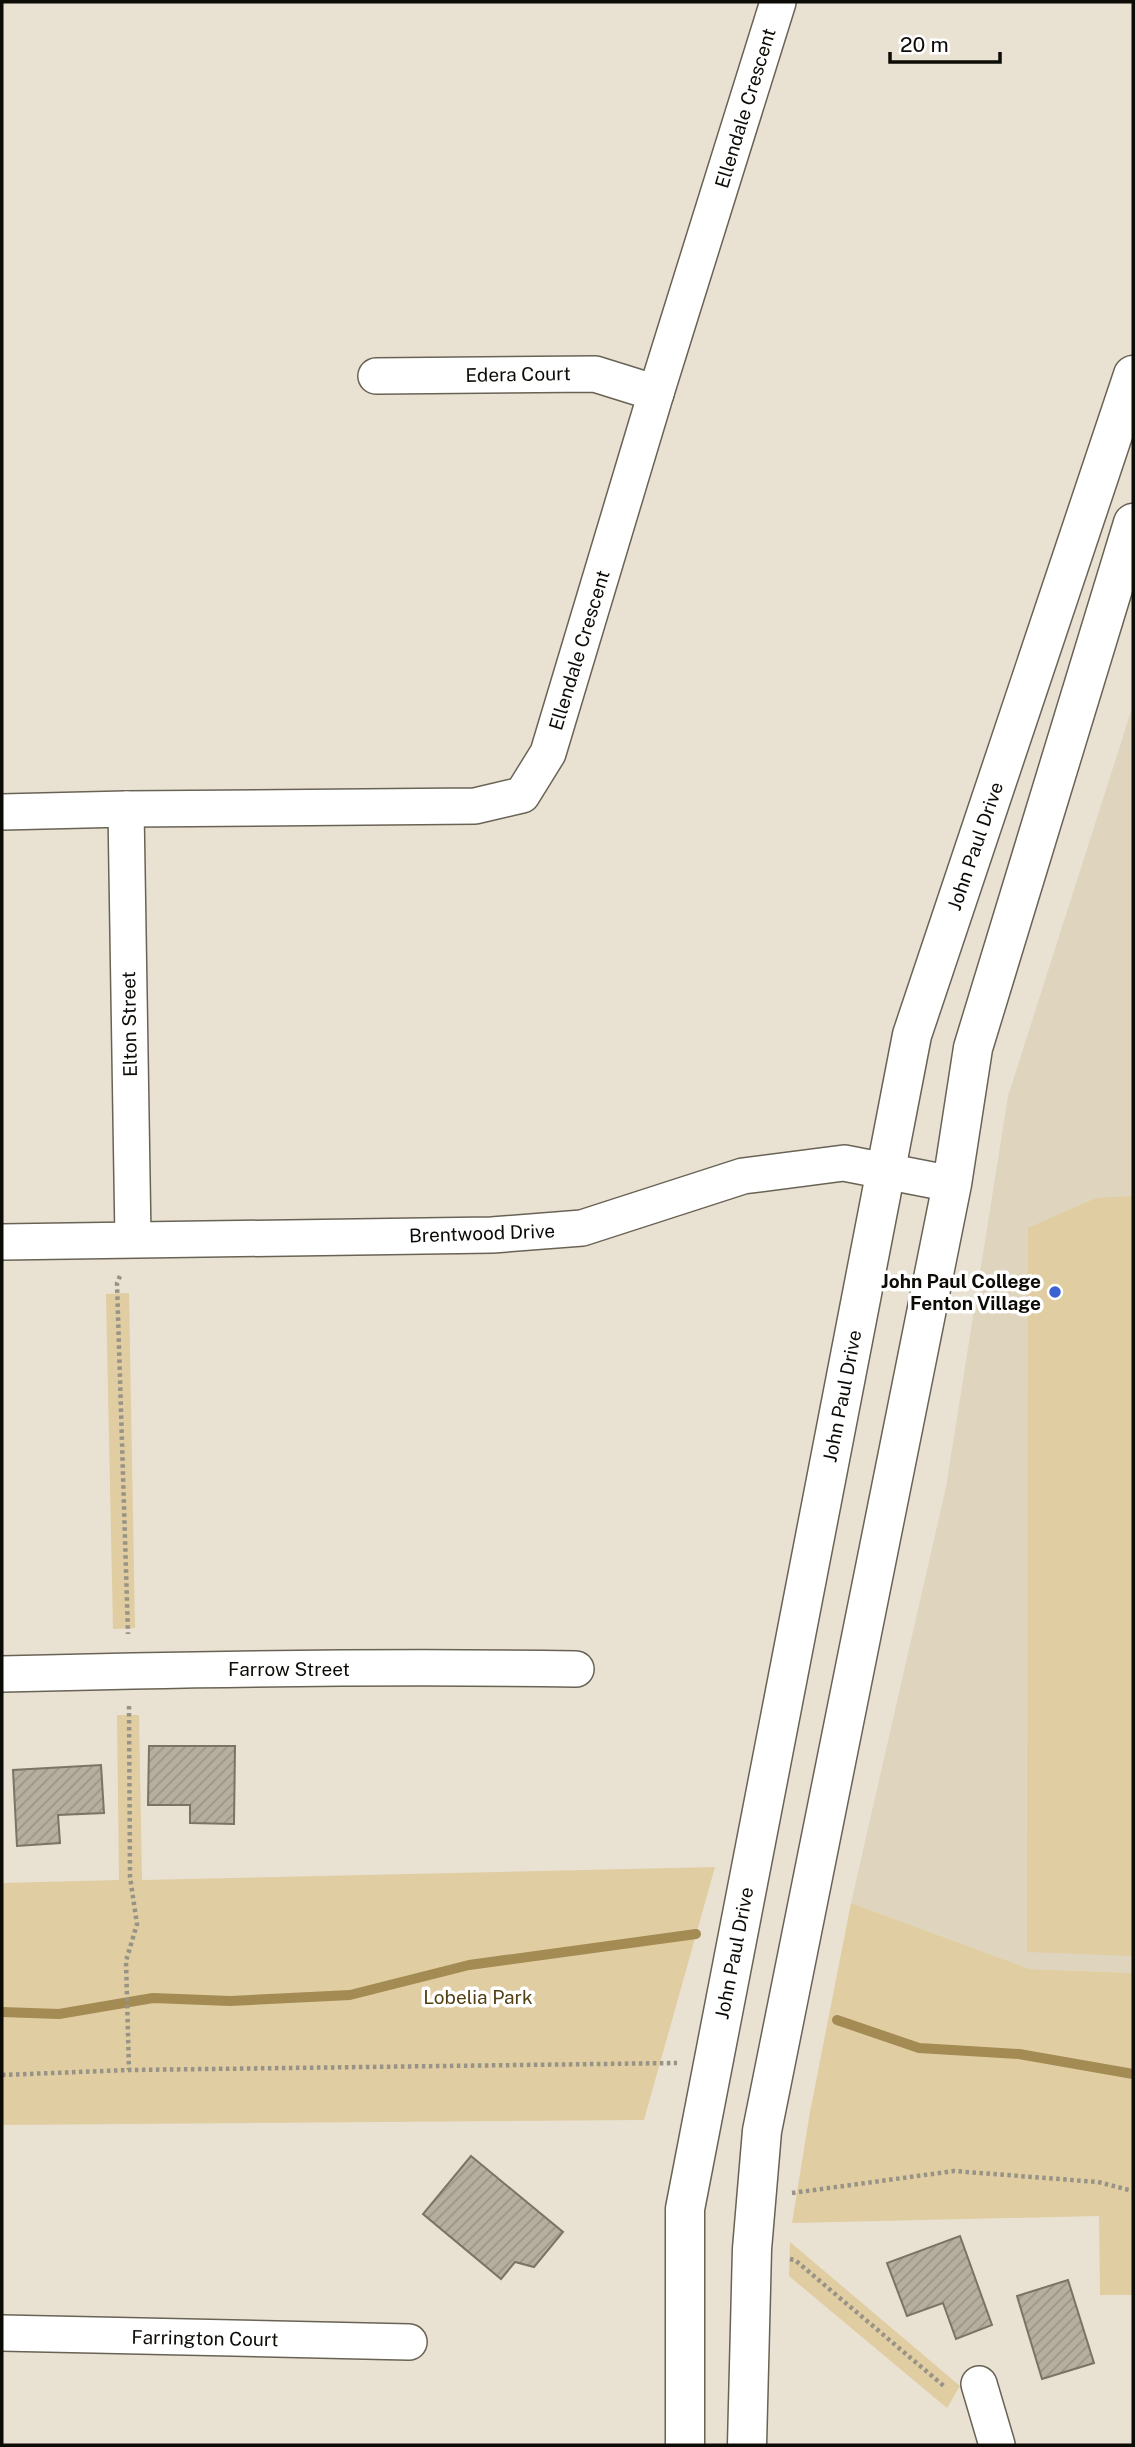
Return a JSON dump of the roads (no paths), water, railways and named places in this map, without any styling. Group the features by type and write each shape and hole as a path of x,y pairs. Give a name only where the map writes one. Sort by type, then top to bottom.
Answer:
{"street":[{"name":"Ellendale Crescent","path":"2,812 475,806 522,795 548,753 656,393 778,2"},
{"name":"Edera Court","path":"376,376 595,374 656,393"},
{"name":"John Paul Drive","path":"685,2445 685,2209 912,1035 1133,375"},
{"path":"747,2445 751,2249 765,2118 952,1184 973,1048 1133,523"},
{"name":"Elton Street","path":"126,809 133,1239"},
{"name":"Brentwood Drive","path":"2,1242 492,1236 582,1228 743,1176 844,1163 952,1184"},
{"name":"Farrow Street","path":"2,1674 576,1669"},
{"name":"Farrington Court","path":"2,2333 409,2342"},
{"path":"979,2384 997,2445"}],"waterway":[{"path":"2,2012 59,2014 153,1998 230,2001 350,1995 469,1965 696,1934"},
{"path":"837,2020 919,2048 1019,2054 1133,2074"}],"place":[{"name":"John Paul College Fenton Village","path":"1055,1292"}],"park label":[{"name":"Lobelia Park","path":"478,1997"}]}
